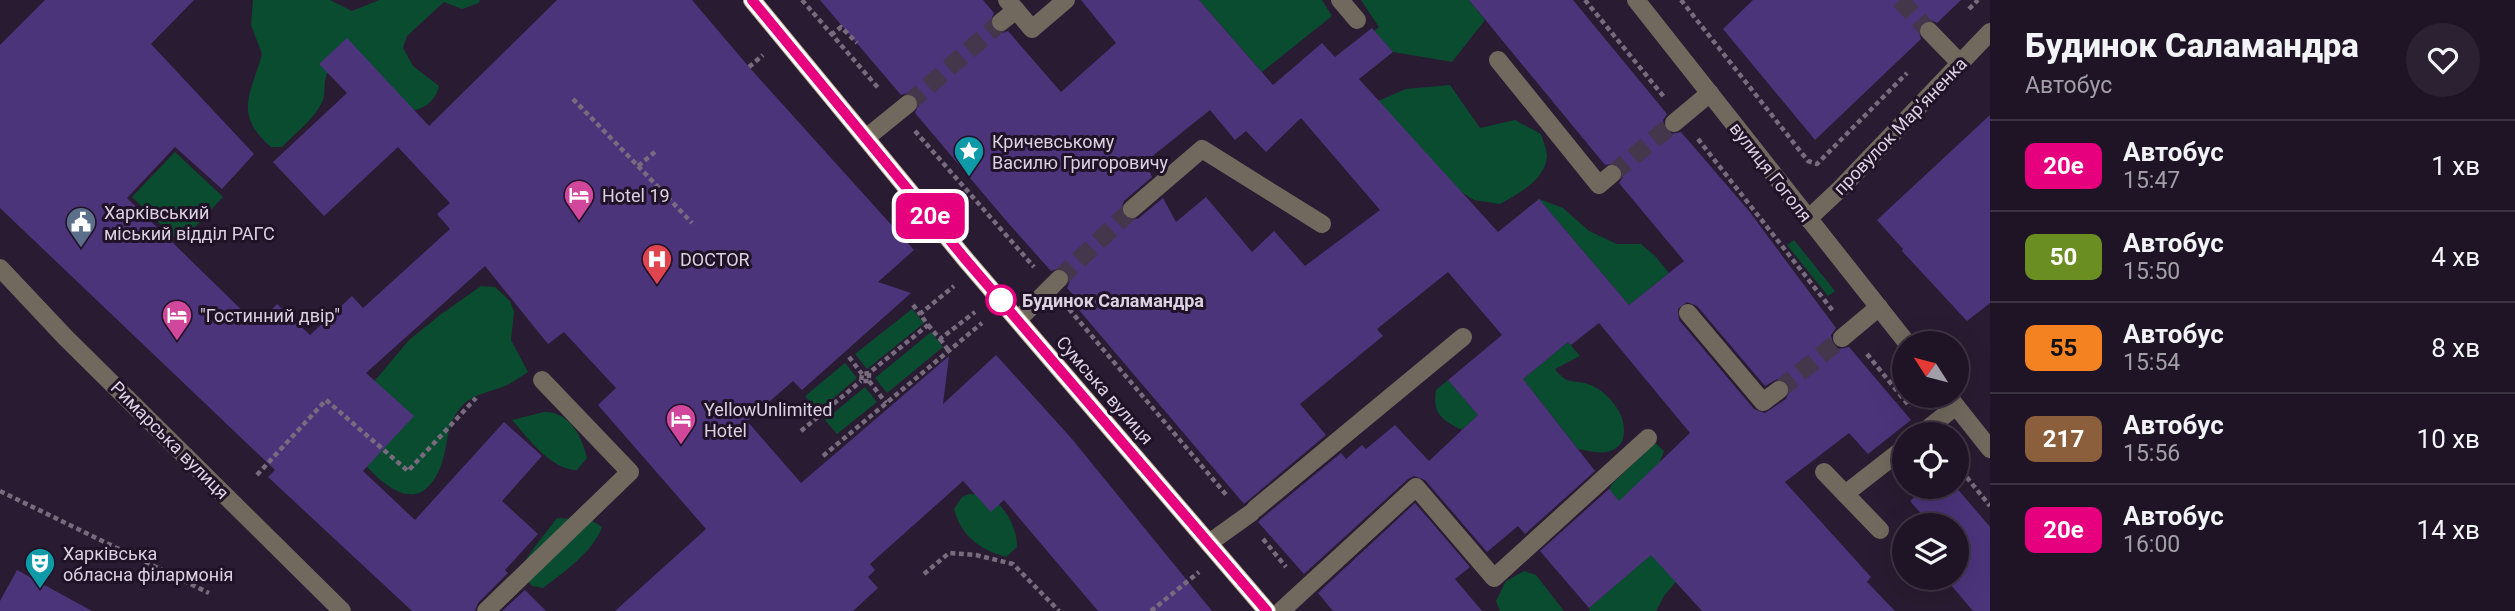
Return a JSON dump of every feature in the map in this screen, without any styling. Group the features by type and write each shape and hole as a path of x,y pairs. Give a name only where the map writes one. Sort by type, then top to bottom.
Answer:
{"main road":[{"name":"Сумська вулиця","path":"752,0 1018,320 1267,611"}],"street":[{"path":"1001,22 1011,5 1032,29 1066,0"},
{"path":"1340,0 1357,20"},
{"name":"вулиця Гоголя","path":"1636,0 1898,331"},
{"name":"провулок Мар’яненка","path":"1808,219 1990,32"},
{"path":"1934,36 1959,63"},
{"path":"1498,60 1599,185 1612,174"},
{"path":"1677,120 1710,93"},
{"path":"866,138 908,104"},
{"path":"1132,209 1202,149 1322,224"},
{"name":"Римарська вулиця","path":"0,268 342,611"},
{"path":"1018,320 1059,279"},
{"path":"1846,335 1879,307"},
{"path":"1688,313 1763,402 1779,390"},
{"path":"1209,543 1253,511 1463,337"},
{"path":"486,611 630,472 542,380"},
{"path":"1933,422 1946,408"},
{"path":"1958,408 1990,449"},
{"path":"1281,611 1416,487 1494,578 1648,438"},
{"path":"1845,494 1892,457"},
{"path":"1824,472 1880,530"}],"path":[{"path":"1585,0 1846,335 1918,422"},
{"path":"1681,0 1808,161 1817,164 1934,36 1978,0"},
{"path":"831,35 841,27 857,43"},
{"path":"749,67 764,55"},
{"path":"573,99 692,223"},
{"path":"638,166 655,152"},
{"path":"919,314 956,285"},
{"path":"913,305 949,351"},
{"path":"940,339 977,310"},
{"path":"822,456 986,321"},
{"path":"862,374 869,373 929,326"},
{"path":"849,357 862,374 861,381"},
{"path":"869,373 869,381 886,403"},
{"path":"801,431 861,381 869,381"},
{"path":"257,475 327,400 408,471 476,398"},
{"path":"1969,480 1990,506"},
{"path":"0,491 209,593"},
{"path":"924,574 949,552 1013,564 1059,611"},
{"path":"1151,611 1199,572"}],"green space":[{"path":"253,0 330,0 352,11 379,0 480,0 479,3 462,9 444,2 407,36 403,48 413,66 439,86 428,104 413,111 401,110 327,73 323,100 315,113 282,147 271,147 259,135 248,113 250,91 262,54 251,25"},
{"path":"1199,0 1322,0 1332,16 1262,72"},
{"path":"1361,0 1469,0 1485,20 1452,62 1393,52 1374,31 1379,27"},
{"path":"1450,85 1480,128 1515,120 1541,134 1547,157 1541,173 1530,185 1500,204 1474,200 1461,192 1378,101 1406,89"},
{"path":"175,152 223,197 180,243 132,197"},
{"path":"1539,199 1563,208 1589,231 1617,244 1641,244 1669,273 1629,305"},
{"path":"1794,240 1835,291 1828,296 1787,245"},
{"path":"481,286 495,287 510,301 514,312 511,340 528,372 509,384 466,402 452,421 442,463 432,482 421,492 409,494 397,491 384,483 350,448 351,409 409,340"},
{"path":"912,309 924,323 867,369 855,354"},
{"path":"931,332 943,347 887,393 875,378"},
{"path":"1568,342 1580,356 1555,369 1567,380 1595,387 1607,396 1621,415 1623,440 1616,448 1607,452 1578,449 1523,379"},
{"path":"845,363 857,378 818,411 805,396"},
{"path":"1448,380 1478,415 1462,430 1449,423 1437,411 1436,390"},
{"path":"865,387 877,402 837,434 825,420"},
{"path":"544,412 567,420 582,441 587,458 577,470 567,469 549,459 512,420"},
{"path":"1655,443 1664,451 1659,464 1608,515 1604,501 1612,484"},
{"path":"969,494 989,495 1009,518 1017,547 1006,557 980,546 961,527 954,509 962,497"},
{"path":"557,518 591,520 602,527 592,545 569,568 543,588 532,586 520,571 532,550"},
{"path":"1685,525 1690,565 1664,596 1656,611 1590,611 1589,608"},
{"path":"1524,571 1536,575 1564,611 1500,611 1496,601 1506,581"}],"building":[{"path":"45,0 194,0 151,44 254,154 222,189 175,147 127,198 257,325 277,304 310,335 352,296 363,308 450,229 437,214 450,203 398,147 324,216 273,162 347,93 319,64 347,38 429,126 557,0 692,0 914,250 878,282 911,293 802,390 793,381 747,421 801,483 949,356 943,404 996,355 1072,439 1212,611 1098,611 1004,500 991,512 963,481 870,564 875,570 868,577 878,588 853,611 615,611 706,529 598,405 616,388 564,332 548,344 485,266 366,373 414,416 363,471 415,520 504,422 542,456 502,501 538,534 505,570 508,573 478,603 475,611 412,611 268,477 275,470 0,208 0,45"},
{"path":"820,0 983,0 994,13 990,23 993,30 1002,33 1008,31 1061,92 1116,43 1081,0 1199,0 1273,85 1322,43 1335,57 1372,28 1393,52 1359,79 1498,232 1539,199 1629,305 1684,261 1619,183 1623,177 1621,167 1615,163 1605,165 1469,0 1573,0 1667,114 1663,120 1665,130 1671,134 1681,132 1749,211 1836,328 1831,335 1833,345 1839,349 1849,347 1892,398 1892,408 1901,408 1911,420 1892,422 1892,435 1868,454 1849,433 1785,482 1871,577 1867,582 1895,611 1702,611 1651,555 1589,608 1540,551 1609,489 1619,501 1690,433 1599,323 1571,345 1568,342 1523,379 1595,471 1525,534 1518,526 1487,552 1425,480 1414,476 1304,574 1258,522 1341,453 1346,459 1362,445 1366,449 1395,425 1429,461 1478,415 1448,380 1502,335 1448,272 1377,329 1383,336 1300,404 1326,435 1244,504 1073,303 1077,299 1067,288 1070,281 1067,271 1061,268 1051,271 915,113 919,103 916,96 907,93 901,95","holes":["1210,110 1235,140 1246,131 1266,152 1301,118 1380,210 1305,266 1274,231 1252,252 1206,197 1176,222 1163,198 1139,218 1133,220 1124,217 1121,210 1124,201 1152,177 1145,162","1687,302 1697,306 1765,386 1777,379 1788,383 1790,389 1786,399 1765,413 1754,409 1679,320 1678,309"]},
{"path":"1753,0 1961,0 1937,23 1931,20 1922,22 1918,29 1921,39 1815,140 1723,29"},
{"path":"1990,115 1990,303 1967,321 1877,220"},
{"path":"1966,499 1990,527 1990,611 1973,611 1955,590 1969,590 1969,513 1920,513 1910,501"},
{"path":"1415,503 1470,567 1455,579 1482,611 1333,611 1318,593"},
{"name":"Харківська обласна філармонія","path":"17,570 92,611 0,611 0,601"},
{"path":"525,590 546,611 502,611"}],"tunnel":[{"path":"1900,0 1929,31"},
{"path":"908,104 1001,22"},
{"path":"1612,174 1674,123"},
{"path":"1059,279 1132,209"},
{"path":"1779,390 1842,338"}],"bus line":[{"name":"20е","path":"752,0 966,260 1267,611"}],"place":[{"name":"Кричевському Василю Григоровичу","path":"969,178"},
{"name":"Hotel 19","path":"579,222"},
{"name":"Харківський міський відділ РАГС","path":"81,249"},
{"name":"DOCTOR","path":"657,286"},
{"name":"Будинок Саламандра","path":"1001,300"},
{"name":"\"Гостинний двір\"","path":"177,342"},
{"name":"YellowUnlimited Hotel","path":"681,446"},
{"name":"Харківська обласна філармонія","path":"40,590"}]}
